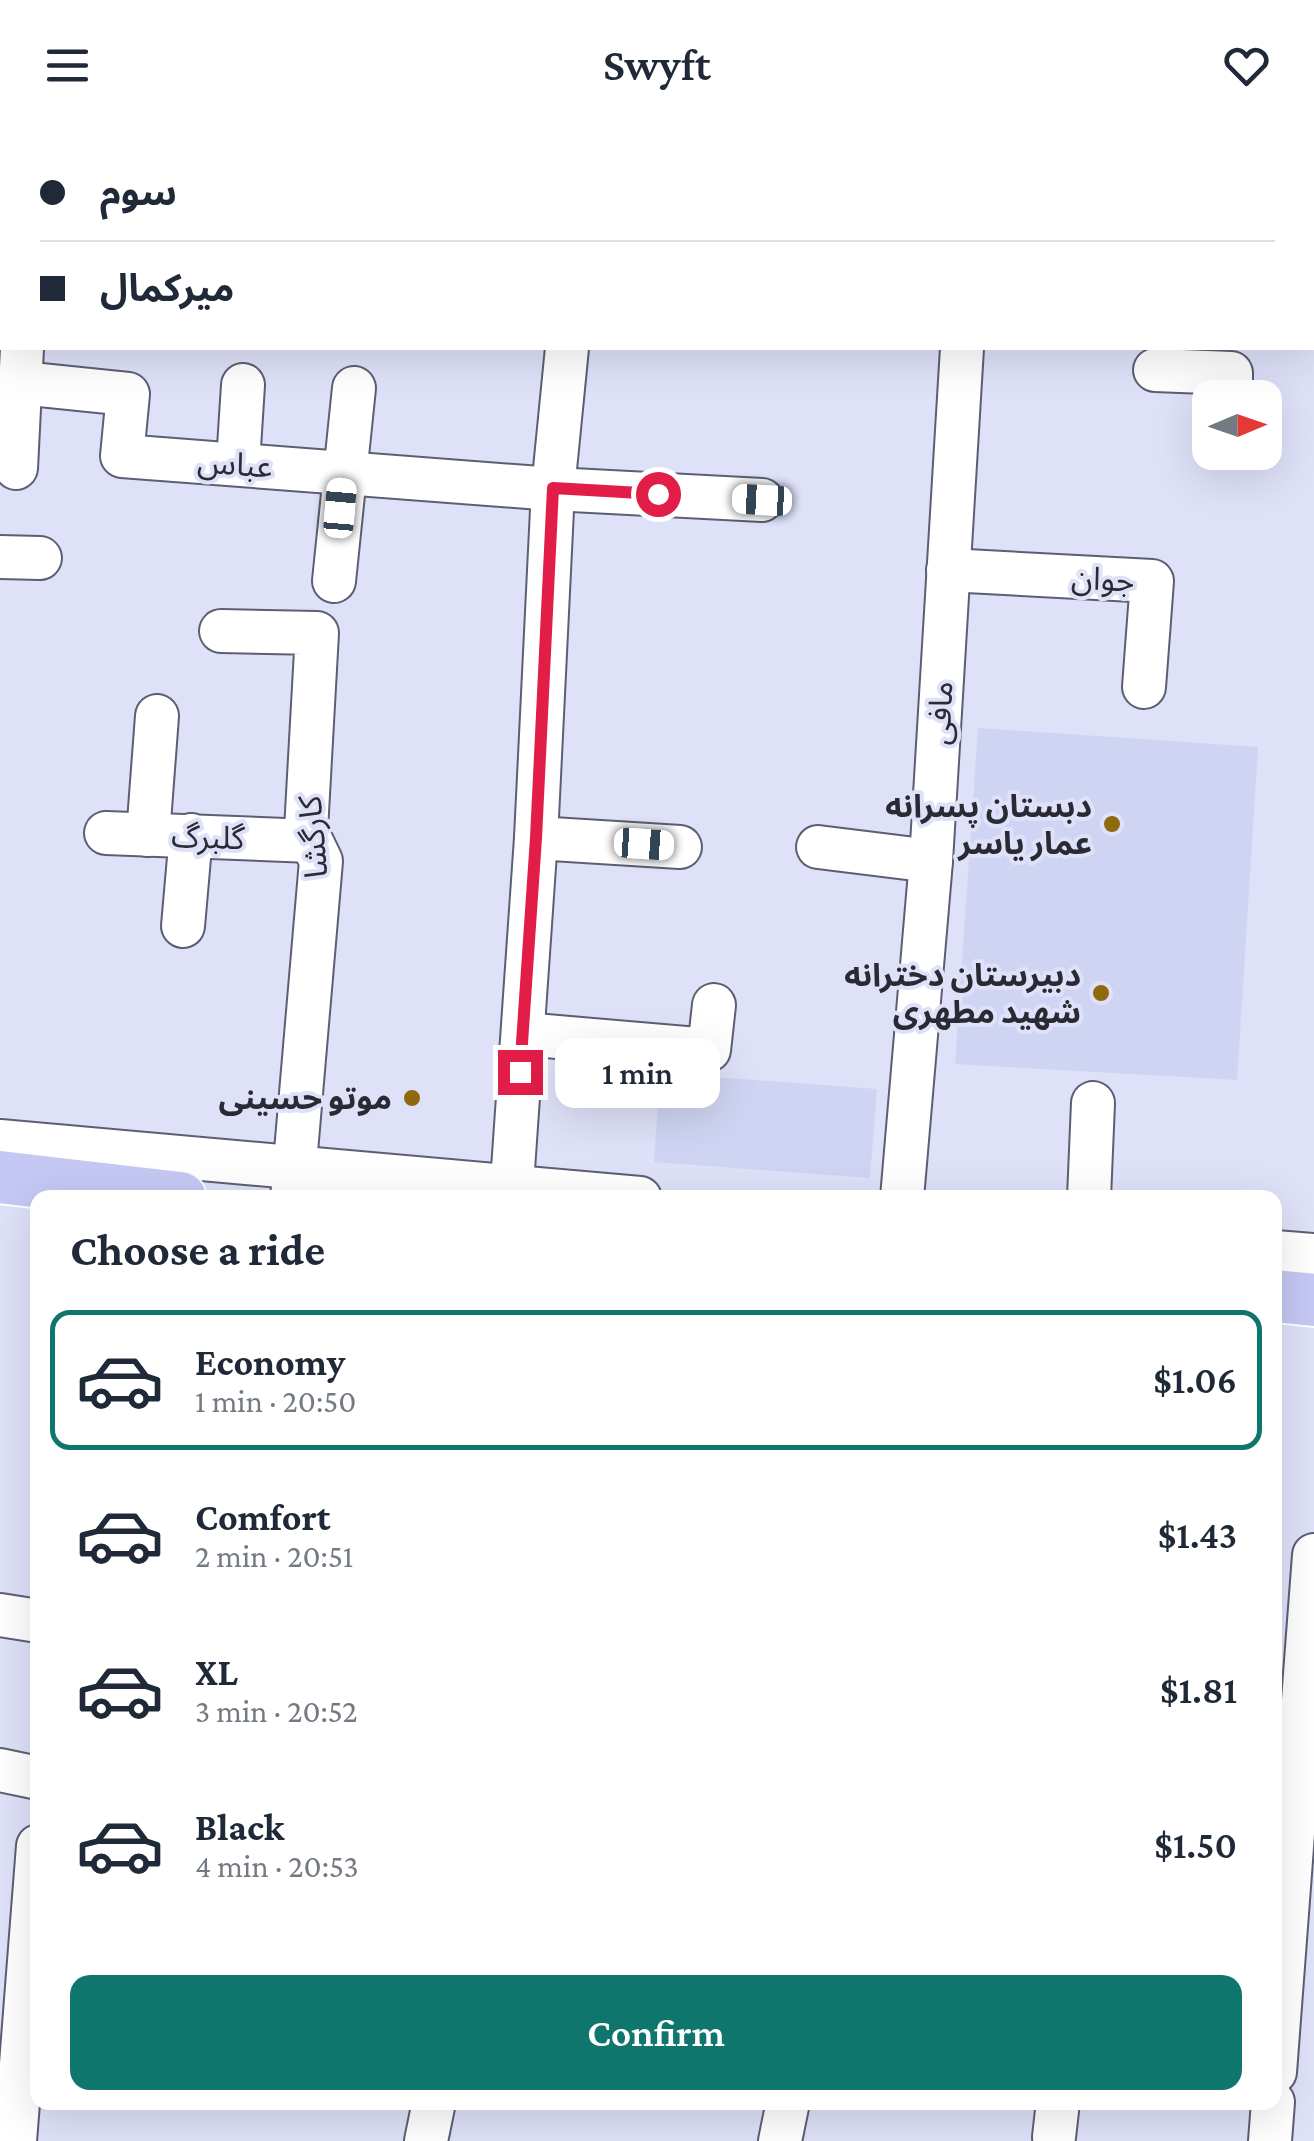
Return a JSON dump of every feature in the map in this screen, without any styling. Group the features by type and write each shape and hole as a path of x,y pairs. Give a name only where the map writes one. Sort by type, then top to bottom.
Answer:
{"main road":[{"path":"0,1178 108,1190"},
{"path":"1282,1297 1314,1300"}],"street":[{"path":"512,1190 536,838 553,488 567,350"},
{"name":"مافی","path":"903,1190 931,860 962,350"},
{"path":"16,468 21,365"},
{"name":"عباس","path":"21,365 128,394 122,456 762,500"},
{"path":"1155,371 1230,373 1230,380"},
{"path":"238,463 243,385"},
{"path":"334,581 354,388"},
{"name":"جوان","path":"948,570 1152,581 1144,687"},
{"name":"کارگشا","path":"221,631 317,632 306,830 321,861 293,1182"},
{"path":"148,835 157,716"},
{"name":"گلبرگ","path":"106,834 312,841"},
{"path":"182,926 191,835"},
{"path":"536,838 680,847"},
{"path":"818,847 931,860"},
{"path":"522,1034 709,1050 714,1005"},
{"path":"1089,1190 1093,1104"},
{"path":"0,1141 293,1182 468,1190"},
{"path":"1282,1253 1314,1255"},
{"path":"1285,2046 1288,1711 1314,1555"},
{"path":"0,1615 30,1621"},
{"path":"0,1770 30,1776"},
{"path":"13,2139 14,1975 30,1889"},
{"path":"426,2141 432,2110"},
{"path":"780,2141 786,2110"},
{"path":"1270,2141 1272,2110"}],"shaded area":[{"path":"978,728 1258,747 1237,1080 955,1064"},
{"path":"660,1073 877,1089 870,1178 654,1162"}],"place":[{"name":"دبستان پسرانه عمار یاسر","path":"1112,824"},
{"name":"دبیرستان دخترانه شهید مطهری","path":"1101,993"},
{"name":"موتو حسینی","path":"412,1098"}],"route":[{"path":"520,1072 553,488 658,494"}]}
